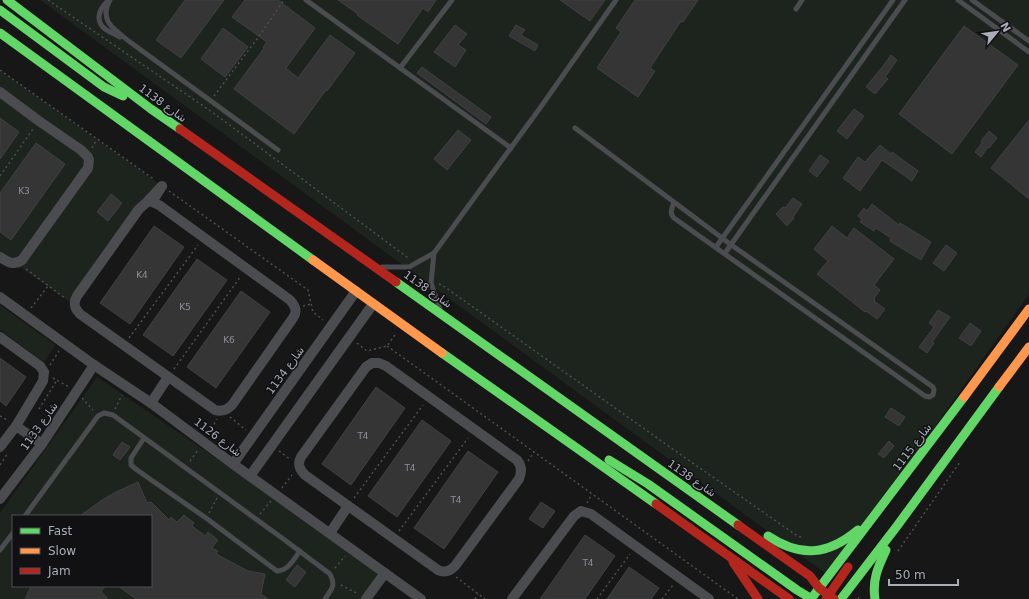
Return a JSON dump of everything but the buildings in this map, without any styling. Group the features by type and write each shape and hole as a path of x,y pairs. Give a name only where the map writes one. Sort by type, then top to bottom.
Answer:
{"street":[{"name":"شارع 1138","path":"7,0 151,109 810,576 829,598"},
{"path":"0,10 104,87 151,109"},
{"path":"2,35 373,304 559,434 789,599"},
{"path":"0,92 81,150 88,157 89,164 88,168 25,257 18,263 7,262 0,257"},
{"path":"162,186 152,202 159,205 247,268 290,300 296,308 294,318 232,405 222,411 215,410 80,314 74,305 75,299 138,209 146,203 162,186"},
{"name":"شارع 1134","path":"233,464 356,291"},
{"name":"شارع 1126","path":"0,297 94,365 151,402 233,464 421,599"},
{"path":"250,476 373,304"},
{"name":"شارع 1115","path":"811,599 880,516 1029,309"},
{"path":"0,337 40,366 44,372 43,381 16,426 0,447"},
{"path":"841,599 897,526 1029,347"},
{"path":"375,363 386,366 474,430 517,460 521,473 455,566 448,571 438,570 348,506 302,472 298,463 366,367 375,363"},
{"name":"شارع 1133","path":"0,499 42,444 94,365"},
{"path":"151,402 168,377"},
{"path":"16,426 42,444"},
{"path":"559,434 595,452 648,484 811,599"},
{"path":"623,444 639,446 686,477 776,542 789,548 804,551 816,551 833,547 880,516"},
{"path":"330,533 348,506"},
{"path":"512,599 574,516 581,511 591,514 709,599"},
{"path":"876,599 874,582 876,571 897,526"},
{"path":"729,557 758,599"},
{"path":"829,598 851,562"},
{"path":"366,599 385,573"},
{"path":"819,588 820,599"}],"lane":[{"path":"110,0 101,8 99,14 101,25 105,29 130,42 278,150"},
{"path":"306,0 511,148"},
{"path":"400,68 452,0"},
{"path":"375,267 408,267 434,253 616,0"},
{"path":"796,9 802,0"},
{"path":"716,247 892,0"},
{"path":"725,253 905,0"},
{"path":"958,0 1029,52"},
{"path":"972,0 1029,41"},
{"path":"575,128 674,202 730,244 933,387 934,395 930,397 925,396 672,216 671,211 674,202"},
{"path":"434,253 431,283 442,314"},
{"path":"26,515 98,416 104,413 113,415 330,574 334,581 333,588 325,599"},
{"path":"144,438 131,458 131,465 137,470 206,518 277,571 283,571 289,566 300,551"},
{"path":"0,550 12,534"}],"path":[{"path":"48,0 212,112 407,257 408,267"},
{"path":"211,100 284,0"},
{"path":"0,70 308,290 313,312 324,321 336,320"},
{"path":"0,176 39,121"},
{"path":"124,345 204,237"},
{"path":"18,263 74,305"},
{"path":"168,377 247,268"},
{"path":"431,283 442,285 684,458 789,531 808,540"},
{"path":"26,316 48,286"},
{"path":"352,333 352,340 367,351 387,346 402,324"},
{"path":"44,372 65,343"},
{"path":"387,346 738,599"},
{"path":"113,415 126,386"},
{"path":"348,506 429,397"},
{"path":"393,538 474,430"},
{"path":"897,552 960,461"},
{"path":"206,518 220,493"},
{"path":"597,599 636,546"},
{"path":"330,574 352,549"},
{"path":"448,571 485,599"},
{"path":"662,599 679,577"},
{"path":"334,581 366,599"},
{"path":"475,599 478,594"}],"shaded area":[{"path":"40,0 1029,0 1029,294 829,576"},
{"path":"0,70 162,186 74,305 0,253"},
{"path":"0,305 55,345 44,362 0,330"},
{"path":"97,377 385,573 367,599 0,599 0,513"}],"traffic: fast":[{"path":"7,0 151,109 180,129"},
{"path":"0,10 104,87 123,96"},
{"path":"0,33 313,260"},
{"path":"396,282 738,525"},
{"path":"442,353 656,504"},
{"path":"841,599 897,526 999,387"},
{"path":"811,599 964,397"},
{"path":"609,460 648,484 797,590 812,599"},
{"path":"768,536 792,548 814,551 836,545 858,530"},
{"path":"875,599 875,580 878,568 886,550"}],"traffic: slow":[{"path":"313,260 442,353"},
{"path":"964,397 1029,309"},
{"path":"999,387 1029,347"}],"traffic: jam":[{"path":"180,129 396,282"},
{"path":"656,504 789,599"},
{"path":"738,525 810,576 819,588 834,599"},
{"path":"733,562 758,599"},
{"path":"826,599 848,567"}]}
